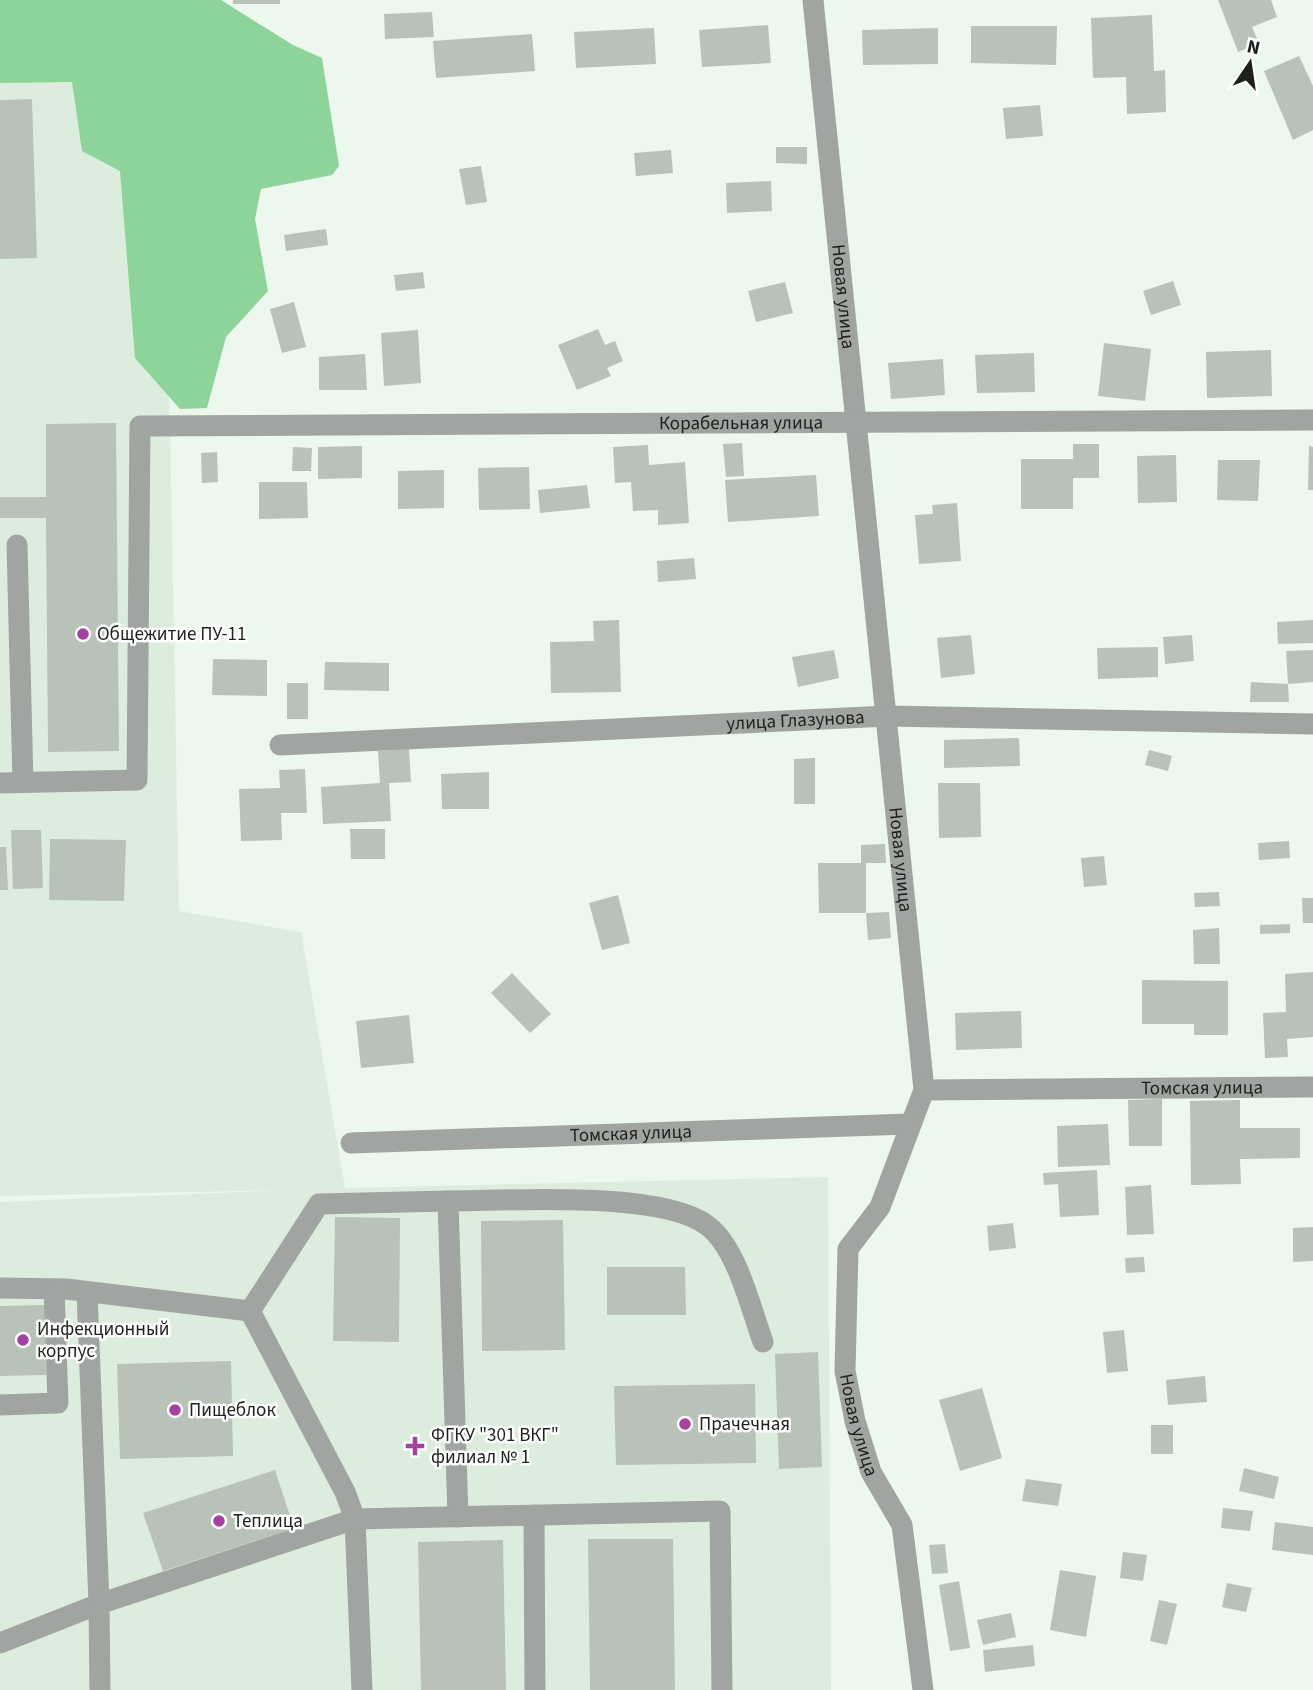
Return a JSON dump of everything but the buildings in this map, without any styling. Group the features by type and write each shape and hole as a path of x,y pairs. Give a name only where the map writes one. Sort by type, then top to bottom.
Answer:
{"street":[{"name":"Новая улица","path":"813,0 854,424 888,716 924,1090 880,1207 848,1249 845,1371 855,1421 871,1472 902,1525 923,1690"},
{"name":"Корабельная улица","path":"23,782 137,780 141,426 1313,420"},
{"path":"0,783 23,782 17,545"},
{"name":"улица Глазунова","path":"280,745 888,716 1313,724"},
{"name":"Томская улица","path":"924,1090 1313,1087"},
{"name":"Томская улица","path":"351,1143 909,1124"},
{"path":"448,1201 458,1517"},
{"path":"250,1311 319,1204 448,1201 632,1202 660,1208 708,1226 739,1273 763,1342"},
{"path":"0,1288 87,1292 250,1311"},
{"path":"0,1405 58,1403 54,1289"},
{"path":"87,1292 100,1690"},
{"path":"250,1311 345,1492 355,1519 362,1690"},
{"path":"0,1643 99,1604 355,1519 720,1510 722,1690"},
{"path":"534,1515 536,1690"}],"shaded area":[{"name":"ФГКУ \"301 ВКГ\" филиал № 1","path":"156,29 170,425 179,911 301,932 345,1188 828,1177 831,1690 0,1690 0,1202 289,1190 0,1196 0,35"}],"green space":[{"path":"0,0 221,0 293,45 322,58 339,166 332,175 261,189 255,219 268,291 226,337 207,408 180,409 135,358 120,171 82,151 72,82 0,83"}],"place":[{"name":"Общежитие ПУ-11","path":"83,634"},
{"name":"Инфекционный корпус","path":"23,1340"},
{"name":"Пищеблок","path":"175,1410"},
{"name":"Прачечная","path":"685,1424"},
{"name":"ФГКУ \"301 ВКГ\" филиал № 1","path":"415,1446"},
{"name":"Теплица","path":"219,1521"}]}
